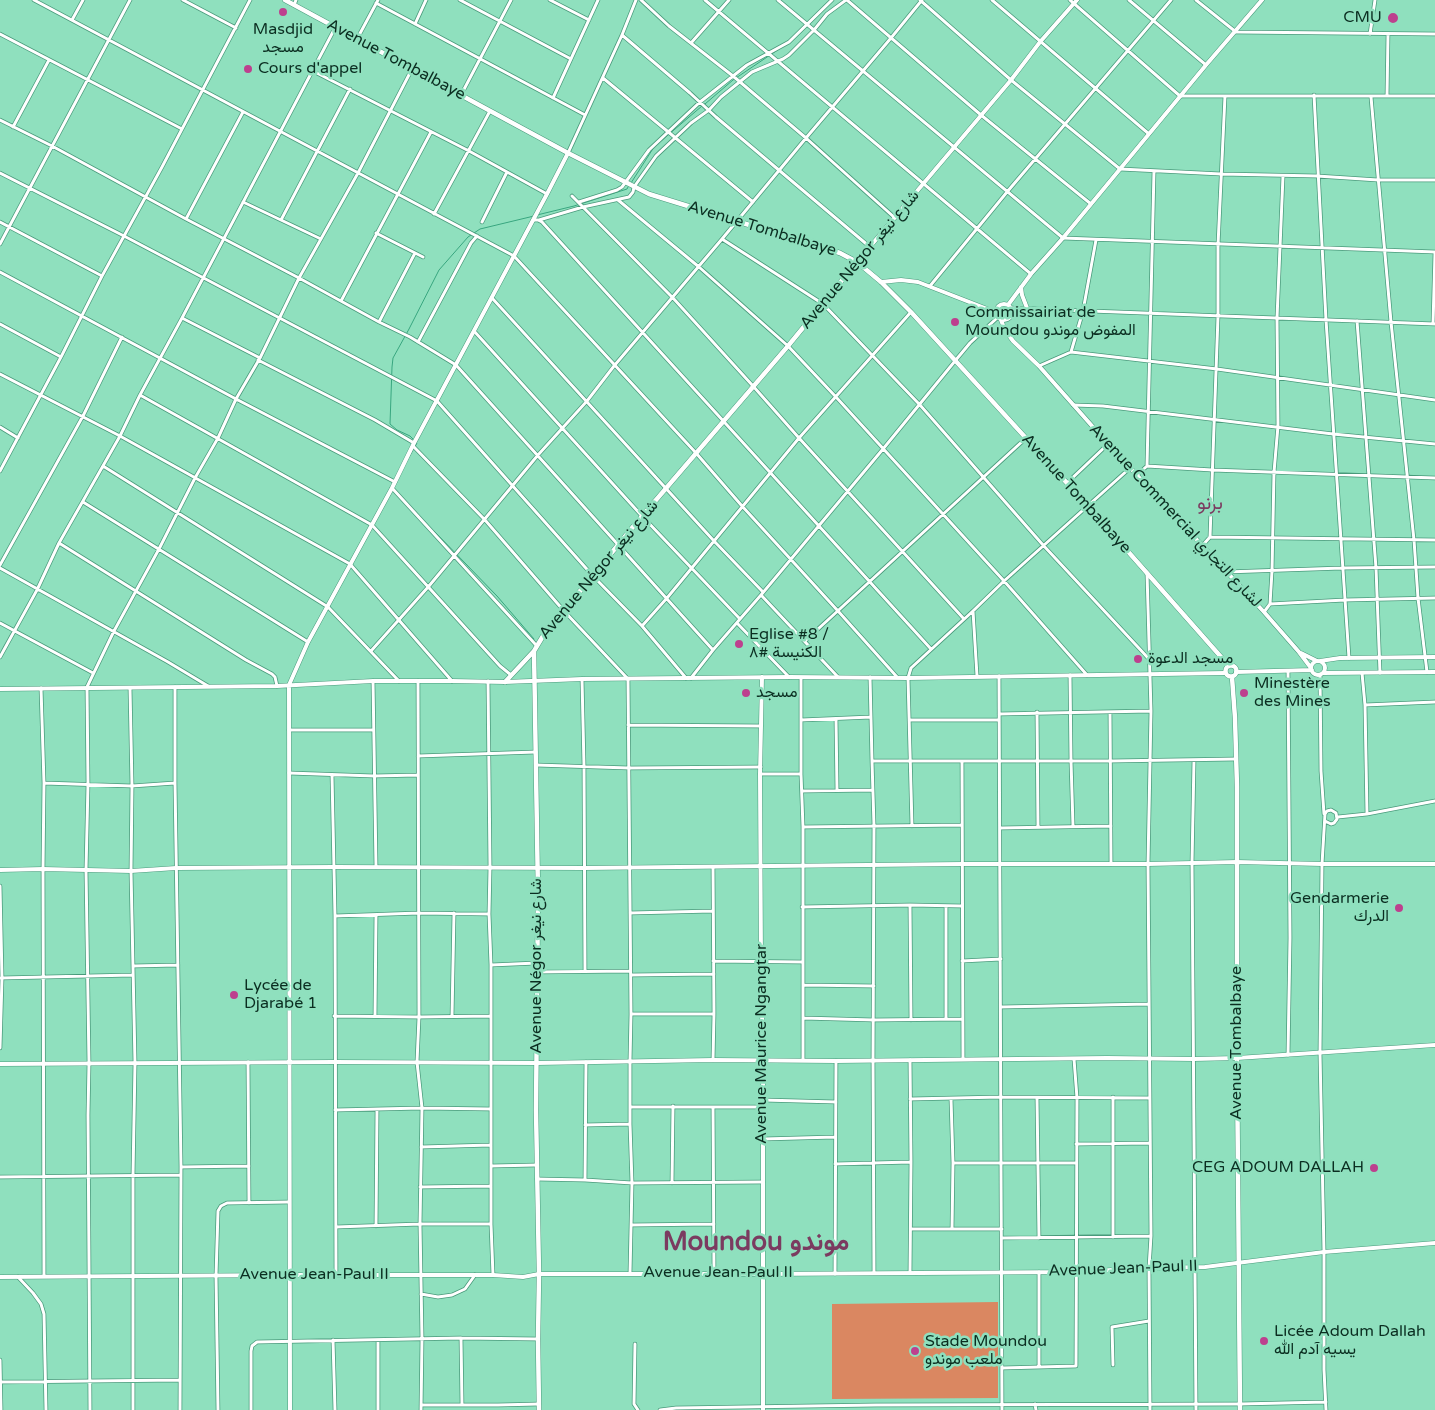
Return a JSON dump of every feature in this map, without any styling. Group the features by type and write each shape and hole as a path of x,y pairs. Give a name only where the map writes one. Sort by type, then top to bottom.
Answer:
{"main road":[{"name":"Avenue Tombalbaye","path":"284,0 295,2 356,40 634,187 664,200 840,253 857,262 881,282 911,312 1087,505 1229,666"},
{"name":"Avenue Négor شارع نيغر","path":"539,1410 537,1165 538,868 534,651 543,636 618,544 788,346 857,262"},
{"path":"506,682 534,651"},
{"path":"1229,666 1234,667 1236,672 1232,677 1225,673 1226,668 1229,666"},
{"name":"Avenue Tombalbaye","path":"1232,677 1237,759 1240,1410"}],"street":[{"path":"34,0 514,256 696,453 897,677"},
{"path":"72,20 83,0"},
{"path":"0,244 130,0"},
{"path":"183,0 236,28"},
{"path":"0,471 250,0"},
{"path":"415,24 426,0"},
{"path":"460,0 571,59"},
{"path":"461,95 512,0"},
{"path":"550,0 589,20"},
{"path":"553,98 598,0"},
{"path":"290,1410 288,1062 289,684 308,642 535,220 603,78 636,0"},
{"path":"641,0 669,26 733,76 806,138 895,218"},
{"path":"705,0 1031,274"},
{"path":"691,43 729,0"},
{"path":"778,0 1063,238 1435,252 1434,324 1083,311 1027,308 1002,304 999,305 995,312"},
{"path":"535,220 629,197 671,134 700,102 747,65 789,42 832,0"},
{"path":"578,202 617,190 626,183 649,150 671,134 691,123 738,81 752,72 789,55 812,28 827,14 847,0 981,115 1091,204"},
{"path":"371,651 429,586 538,455 587,401 614,366 722,240 921,0 1011,80 1120,169 1378,180 1435,180"},
{"path":"992,0 1150,134"},
{"path":"1129,0 1206,66"},
{"path":"930,286 1007,192 1171,0"},
{"path":"1196,0 1236,32 1435,34"},
{"path":"1009,306 1031,274 1262,0"},
{"path":"1370,34 1375,0"},
{"path":"1074,1 1180,96 1435,96"},
{"name":"Avenue Négor شارع نيغر","path":"857,262 1011,80 1074,1"},
{"path":"356,40 377,2 585,115"},
{"path":"0,657 37,590 59,543 120,436 335,28"},
{"path":"0,34 182,129"},
{"path":"1387,96 1388,34"},
{"path":"622,36 870,247"},
{"path":"14,127 49,60"},
{"path":"90,1410 86,687 412,68"},
{"path":"313,71 548,194"},
{"path":"603,78 753,202"},
{"path":"281,220 350,89"},
{"path":"1314,95 1317,176 1348,658"},
{"path":"1202,546 1210,537 1217,370 1218,245 1225,96"},
{"path":"1371,97 1391,322 1426,672"},
{"path":"434,214 491,110"},
{"path":"186,219 243,112"},
{"path":"0,120 410,337 456,365 713,650"},
{"path":"341,301 431,132"},
{"path":"1148,466 1154,171"},
{"path":"482,222 507,172"},
{"path":"0,173 124,236 437,401 593,576 689,678"},
{"path":"1264,612 1270,604 1272,570 1274,472 1278,426 1277,318 1283,176"},
{"path":"572,196 673,298 964,619"},
{"path":"618,200 699,267 788,346 1004,581 1087,675"},
{"path":"243,202 321,239"},
{"path":"535,220 542,222 931,649"},
{"path":"0,222 102,276"},
{"path":"376,233 423,257"},
{"path":"418,342 476,236"},
{"path":"722,240 823,304 920,405 1043,545 1149,659"},
{"path":"1071,352 1083,311 1096,240"},
{"path":"380,322 415,254"},
{"path":"0,272 395,482"},
{"path":"881,282 901,280 918,282 995,312 999,319 1005,321 1010,317 1012,311 1009,306"},
{"path":"1021,287 1027,308"},
{"path":"492,298 839,677"},
{"path":"642,626 799,438 911,312"},
{"path":"182,318 366,416 413,445 485,520 564,611 628,679 630,1124 632,1183 630,1273"},
{"path":"689,678 762,594 970,343 999,319"},
{"name":"Avenue Commercial لشارع التجاري","path":"999,319 1013,340 1264,612 1312,669"},
{"path":"1357,321 1376,568 1380,673"},
{"path":"0,324 61,357"},
{"path":"474,331 642,516 740,619"},
{"path":"122,337 83,416 0,566 37,590 114,631 209,686"},
{"path":"1039,366 1071,352 1435,400"},
{"path":"0,374 120,436 350,564 452,681"},
{"path":"140,395 372,525 500,666 511,675"},
{"path":"1073,405 1435,444"},
{"path":"0,427 18,438"},
{"path":"805,641 1026,438"},
{"path":"1067,483 1108,444"},
{"path":"103,466 328,607 400,681"},
{"path":"1137,476 1148,466 1435,478"},
{"path":"912,826 908,678 911,668 1043,545 1130,468"},
{"path":"392,488 536,646"},
{"path":"83,502 308,642"},
{"path":"1210,537 1435,540"},
{"path":"59,543 246,660 272,674 275,677 277,686"},
{"path":"1226,572 1342,568 1435,568"},
{"path":"1147,573 1151,711 1148,864 1151,1236 1149,1268 1150,1410"},
{"path":"1270,604 1435,598"},
{"path":"973,611 977,676"},
{"path":"737,622 789,677"},
{"path":"0,623 92,673"},
{"path":"1299,652 1325,665 1324,671 1321,674 1321,771 1325,821 1322,864 1320,1053 1326,1410"},
{"path":"1435,657 1348,658 1318,661 1313,663 1312,669 1315,674 1435,672"},
{"path":"1236,672 1312,669"},
{"path":"1288,671 1290,863 1288,1055"},
{"path":"0,689 277,686 373,681 506,682 582,679 908,678 1225,673"},
{"path":"1362,673 1365,705 1367,814"},
{"path":"1070,675 1073,826"},
{"path":"999,676 1002,1410"},
{"name":"Avenue Maurice Ngangtar","path":"762,677 760,774 763,1060 763,1408"},
{"path":"870,677 874,826 874,1273"},
{"path":"801,678 803,1060"},
{"path":"582,679 585,970"},
{"path":"373,681 376,867"},
{"path":"418,681 419,1017 417,1062 422,1108 420,1187 421,1410"},
{"path":"488,682 490,867 488,914 491,965 491,1224 493,1276"},
{"path":"175,687 174,783 181,1167 180,1410"},
{"path":"41,688 44,783 44,1276"},
{"path":"130,688 135,1063 133,1410"},
{"path":"1365,705 1435,702"},
{"path":"999,714 1151,711"},
{"path":"1037,712 1038,827"},
{"path":"1110,712 1111,864"},
{"path":"801,720 871,717"},
{"path":"836,718 837,790"},
{"path":"910,720 999,720"},
{"path":"628,725 761,726"},
{"path":"289,730 373,730"},
{"path":"418,756 536,752"},
{"path":"872,761 1237,759"},
{"path":"1194,760 1192,863 1196,1410"},
{"path":"962,761 963,1059"},
{"path":"536,765 629,768 760,767"},
{"path":"289,773 374,776 418,775"},
{"path":"760,774 801,774"},
{"path":"332,775 335,916 336,1275"},
{"path":"44,783 132,786 174,783"},
{"path":"802,791 872,790"},
{"path":"1338,817 1367,814 1435,801"},
{"path":"1324,814 1327,811 1333,810 1338,817"},
{"path":"1325,821 1331,824 1338,817"},
{"path":"803,827 962,825"},
{"path":"1000,828 1111,826"},
{"path":"0,870 131,871 176,868 584,868 629,866 713,867 1238,862 1435,864"},
{"path":"713,867 713,1060"},
{"path":"0,886 0,1048"},
{"path":"802,907 874,905 962,906"},
{"path":"910,905 911,1020"},
{"path":"946,906 946,1019"},
{"path":"630,913 713,911"},
{"path":"335,916 419,913 488,914"},
{"path":"452,1016 454,913"},
{"path":"375,1016 376,915"},
{"path":"962,961 1001,959"},
{"path":"713,962 802,962"},
{"path":"491,965 537,963"},
{"path":"133,966 178,965"},
{"path":"537,972 630,971"},
{"path":"630,975 714,974"},
{"path":"1,978 133,976"},
{"path":"803,985 874,986"},
{"path":"1001,1006 1149,1004"},
{"path":"631,1014 714,1014"},
{"path":"334,1016 491,1016"},
{"path":"803,1018 874,1020 962,1019"},
{"path":"0,1064 178,1062 537,1063 1001,1058 1194,1059 1288,1055 1435,1044"},
{"path":"910,1059 910,1272"},
{"path":"1002,1368 1076,1366 1076,1098 1074,1059"},
{"path":"835,1274 836,1061"},
{"path":"248,1062 249,1203"},
{"path":"584,1180 586,1062"},
{"path":"1113,1097 1113,1237"},
{"path":"1037,1098 1039,1238"},
{"path":"910,1099 1149,1098"},
{"path":"951,1099 952,1229"},
{"path":"762,1100 836,1102"},
{"path":"672,1183 673,1106"},
{"path":"630,1107 762,1107"},
{"path":"713,1107 714,1273"},
{"path":"335,1110 491,1109"},
{"path":"376,1226 377,1110"},
{"path":"585,1125 630,1124"},
{"path":"762,1139 836,1136"},
{"path":"1076,1144 1150,1143"},
{"path":"421,1147 491,1145"},
{"path":"835,1164 911,1162"},
{"path":"952,1163 1076,1163"},
{"path":"491,1166 537,1165"},
{"path":"181,1167 249,1166"},
{"path":"0,1177 181,1175"},
{"path":"538,1179 632,1183 763,1182"},
{"path":"420,1187 491,1186"},
{"path":"218,1410 216,1276 218,1211 226,1203 289,1202"},
{"path":"336,1227 491,1224"},
{"path":"631,1225 714,1224"},
{"path":"911,1229 1002,1229"},
{"path":"1002,1238 1151,1236"},
{"name":"Avenue Jean-Paul II","path":"0,1277 475,1275 523,1277 539,1274 630,1273 1076,1272 1149,1268 1194,1268 1324,1252 1435,1243"},
{"path":"1038,1368 1039,1272"},
{"path":"421,1294 452,1295 466,1289 475,1275"},
{"path":"18,1277 41,1304 44,1314 46,1410"},
{"path":"1113,1366 1112,1327 1149,1321"},
{"path":"461,1338 462,1405"},
{"path":"252,1410 252,1346 257,1342 538,1338"},
{"path":"333,1340 335,1410"},
{"path":"378,1340 378,1410"},
{"path":"635,1344 634,1404 638,1410"},
{"path":"0,1360 1,1410"},
{"path":"0,1382 180,1380"},
{"path":"660,1410 676,1408 810,1408 876,1405 1326,1402"},
{"path":"421,1404 539,1404"},
{"path":"963,1404 963,1410"},
{"path":"1036,1404 1036,1410"},
{"path":"498,1405 498,1410"},
{"path":"876,1405 876,1410"}],"shaded area":[{"name":"Stade Moundou ملعب موندو","path":"998,1302 998,1398 832,1399 832,1304"}],"waterway":[{"path":"790,43 803,30"},
{"path":"705,104 733,80 782,47"},
{"path":"661,141 702,106"},
{"path":"631,183 654,147"},
{"path":"537,215 574,206 627,189 628,187"},
{"path":"408,459 417,443 410,436 397,430 390,424 393,358 439,270 468,237 480,229 534,216"},
{"path":"434,531 497,596 534,639"}],"place":[{"name":"Masdjid مسجد","path":"283,12"},
{"name":"CMU","path":"1393,18"},
{"name":"Cours d'appel","path":"248,69"},
{"name":"Commissairiat de Moundou المفوض موندو","path":"955,322"},
{"name":"Eglise #8 / الكنيسة #٨","path":"739,644"},
{"name":"مسجد الدعوة","path":"1138,659"},
{"name":"مسجد","path":"746,693"},
{"name":"Minestère des Mines","path":"1244,693"},
{"name":"Gendarmerie الدرك","path":"1399,908"},
{"name":"Lycée de Djarabé 1","path":"234,995"},
{"name":"CEG ADOUM DALLAH","path":"1374,1168"},
{"name":"Licée Adoum Dallah يسيه آدم الله","path":"1264,1341"},
{"name":"Stade Moundou ملعب موندو","path":"915,1351"}],"district":[{"name":"برنو","path":"1210,504"},
{"name":"Moundou موندو","path":"756,1243"}]}
